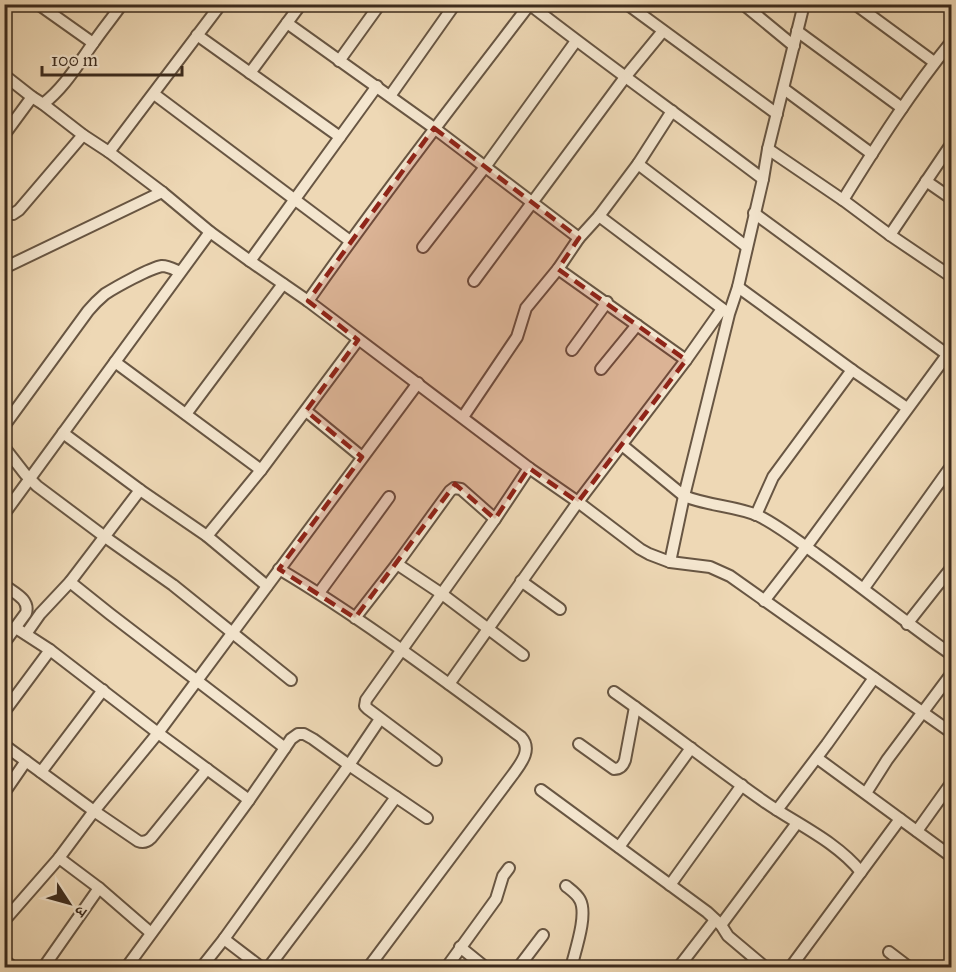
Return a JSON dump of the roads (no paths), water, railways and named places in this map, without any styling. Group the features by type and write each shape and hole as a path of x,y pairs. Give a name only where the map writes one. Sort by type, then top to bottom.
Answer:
{"street":[{"path":"38,4 93,43"},
{"path":"43,104 54,96 75,70 122,4"},
{"path":"110,152 221,4"},
{"path":"339,61 380,4"},
{"path":"390,96 454,4"},
{"path":"627,4 777,114"},
{"path":"743,4 794,46"},
{"path":"670,562 726,312 738,286 768,148 804,4"},
{"path":"855,4 934,62"},
{"path":"308,301 434,128 529,5 763,179"},
{"path":"250,72 287,23 295,6"},
{"path":"287,23 377,86 579,238"},
{"path":"474,281 626,76 663,31"},
{"path":"797,31 902,108"},
{"path":"197,35 340,137"},
{"path":"423,247 576,41"},
{"path":"843,200 902,108 951,41"},
{"path":"4,75 110,152 210,232 308,301 640,549 649,555 670,562 710,567 730,576 951,733"},
{"path":"250,261 377,86"},
{"path":"784,89 872,154"},
{"path":"154,94 350,241"},
{"path":"4,135 32,97"},
{"path":"463,417 518,337 526,308 639,164 672,111"},
{"path":"4,213 13,214 19,210 84,135"},
{"path":"890,236 951,143"},
{"path":"768,148 951,277"},
{"path":"639,164 747,248"},
{"path":"926,182 951,199"},
{"path":"4,268 162,192"},
{"path":"754,213 949,356 907,408 764,601"},
{"path":"598,216 726,312"},
{"path":"4,514 210,232"},
{"path":"4,426 88,311 107,293 162,266 180,272"},
{"path":"558,269 686,360"},
{"path":"186,414 283,284"},
{"path":"738,286 907,408"},
{"path":"572,350 607,302"},
{"path":"450,684 578,502 686,360 726,312"},
{"path":"601,369 638,325"},
{"path":"207,536 261,470 358,339"},
{"path":"115,362 261,470"},
{"path":"756,515 773,477 852,370"},
{"path":"4,921 59,858 158,733 418,383"},
{"path":"306,411 362,457"},
{"path":"63,433 207,536 267,586"},
{"path":"622,445 684,496 756,515 767,521 864,588 951,655"},
{"path":"4,447 30,480 173,585 291,680"},
{"path":"864,588 951,465"},
{"path":"436,760 368,709 365,706 366,700 529,468"},
{"path":"355,618 454,488 461,489 495,519"},
{"path":"12,634 40,614 70,582 140,490"},
{"path":"319,593 389,497"},
{"path":"397,564 442,594 523,655"},
{"path":"908,624 947,582 951,567"},
{"path":"279,569 319,593 402,650 526,742 527,749 514,773 368,968"},
{"path":"521,581 560,609"},
{"path":"70,582 285,748"},
{"path":"4,585 22,598 28,607 12,634"},
{"path":"12,634 50,650 249,800"},
{"path":"4,712 50,650"},
{"path":"866,793 887,760 951,673"},
{"path":"777,810 874,678"},
{"path":"41,772 104,690"},
{"path":"614,692 777,810 846,856 861,872"},
{"path":"579,744 614,769 622,767 635,707"},
{"path":"201,968 349,765 380,718"},
{"path":"126,968 291,739 298,734 314,739 427,818"},
{"path":"4,744 94,811 142,843 147,842 207,769"},
{"path":"619,847 691,748"},
{"path":"817,758 951,857"},
{"path":"4,793 26,760"},
{"path":"917,831 951,782"},
{"path":"670,885 742,785"},
{"path":"542,790 707,912 728,936 766,968"},
{"path":"268,968 362,845 396,796"},
{"path":"790,968 900,819"},
{"path":"678,968 797,823"},
{"path":"59,858 99,888 151,933"},
{"path":"446,968 496,899 508,868"},
{"path":"566,886 580,898 583,907 571,968"},
{"path":"44,968 99,888"},
{"path":"518,968 543,935"},
{"path":"224,939 262,968"},
{"path":"460,947 486,968"},
{"path":"889,952 910,968"},
{"path":"4,960 14,968"}]}
